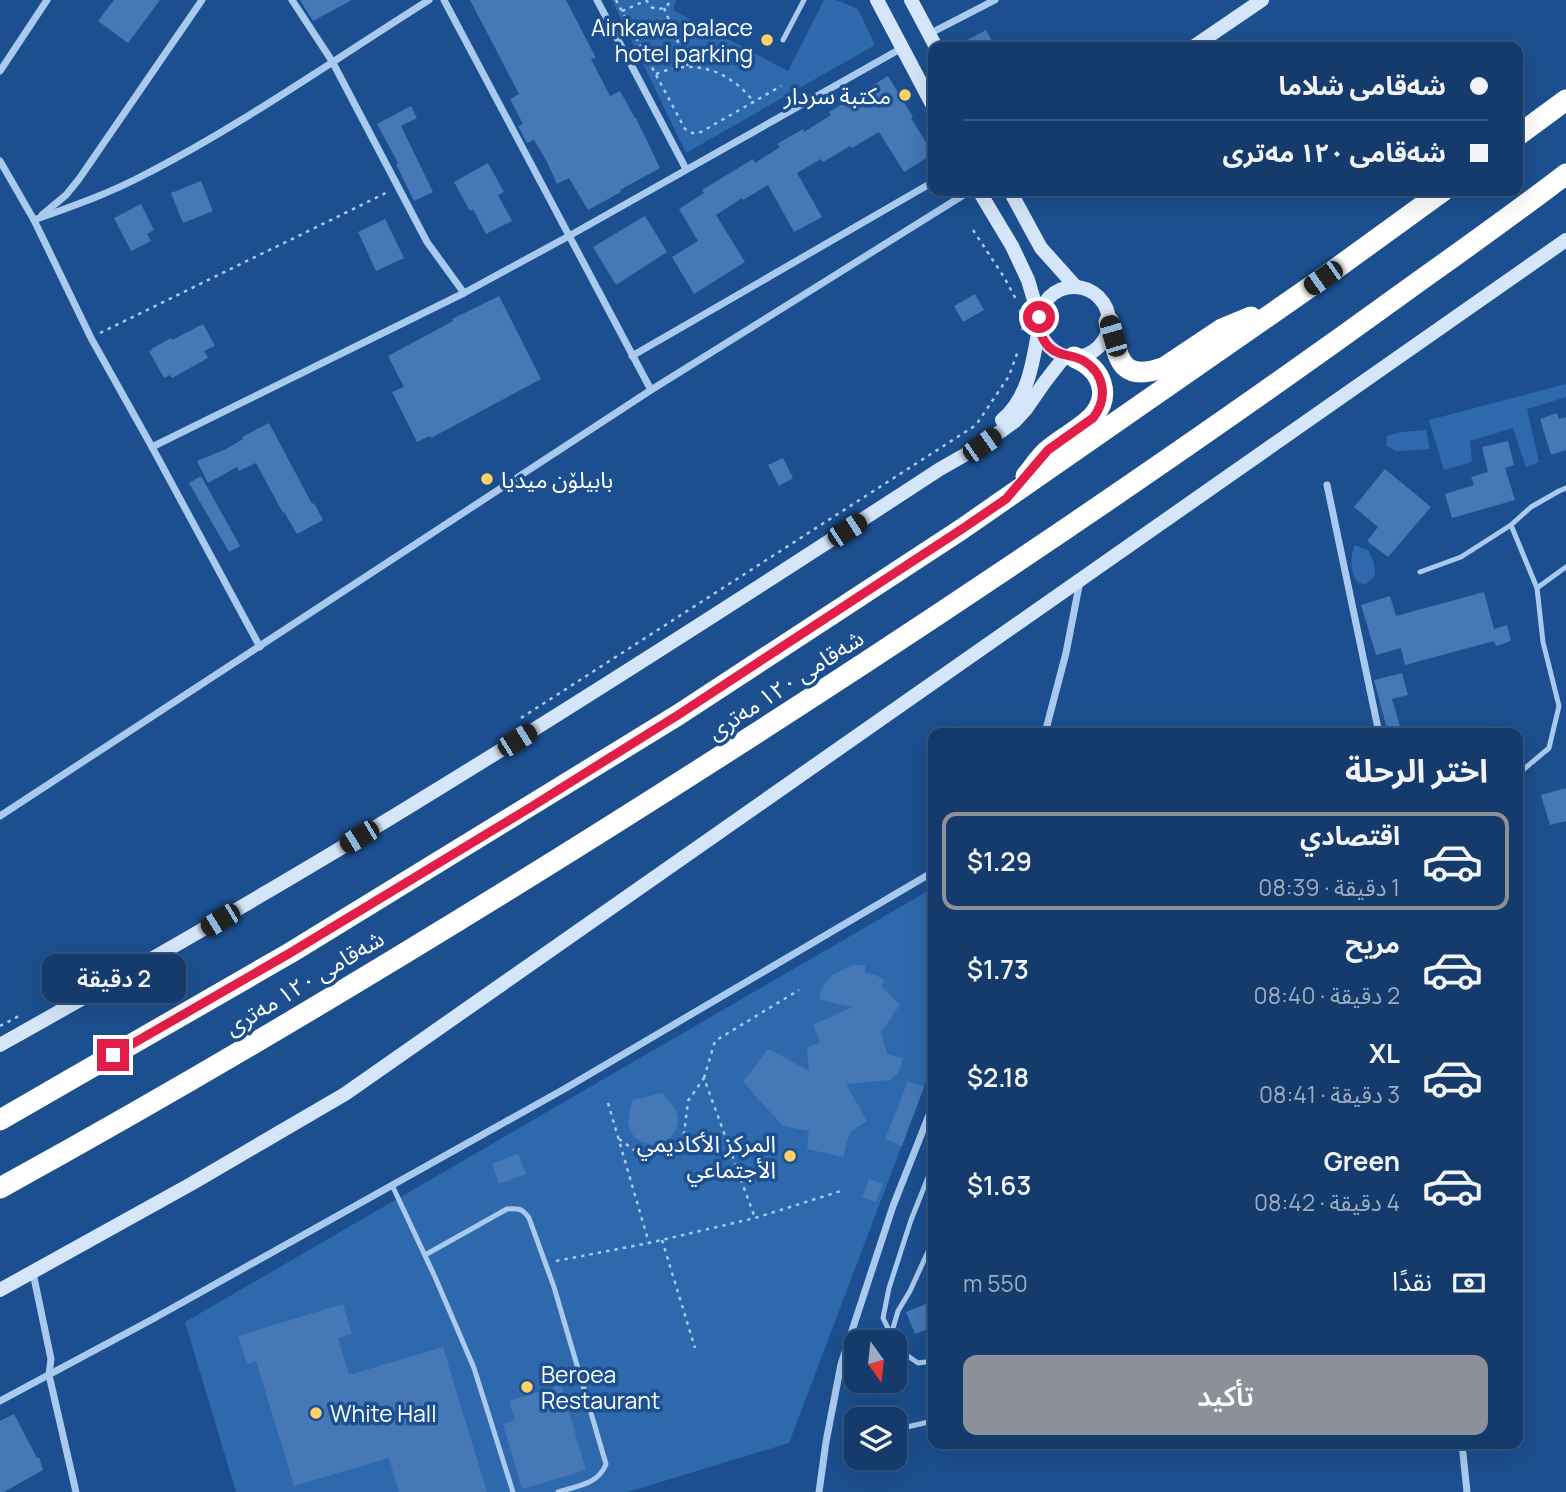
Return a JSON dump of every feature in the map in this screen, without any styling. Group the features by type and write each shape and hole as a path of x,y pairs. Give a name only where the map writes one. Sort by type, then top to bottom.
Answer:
{"highway":[{"path":"1523,132 1566,100"},
{"name":"شەقامی ١٢٠ مەتری","path":"0,1188 307,1012 760,731 1144,477 1566,174"},
{"name":"شەقامی ١٢٠ مەتری","path":"0,1120 290,953 678,715 1006,499 1436,196"},
{"path":"1109,322 1119,359 1124,366 1148,372 1165,367 1223,329 1289,302"},
{"path":"1006,499 1048,450 1093,418 1100,407 1103,394 1098,376 1083,361 1070,357"}],"street":[{"path":"0,71 47,0"},
{"path":"34,220 51,209 79,179 202,0"},
{"path":"292,0 332,61 412,215 464,293"},
{"path":"34,220 141,177 233,126 429,0"},
{"path":"444,0 651,390"},
{"path":"597,0 686,169"},
{"path":"877,0 928,97"},
{"path":"911,0 932,41 995,0"},
{"path":"1200,42 1262,0"},
{"path":"152,447 464,293 902,48"},
{"path":"0,162 34,220 91,338 260,647"},
{"path":"632,356 928,185"},
{"path":"0,816 651,390 962,196"},
{"path":"940,468 958,451 1012,411 1029,376 1039,322 1042,307 1048,298 1066,288 1087,289 1103,302 1109,322 1107,334 1093,352 1070,357 1048,346 1042,338 1039,322 1028,280 982,196"},
{"path":"1014,196 1041,248 1076,287"},
{"path":"0,1290 191,1184 345,1094 1566,240"},
{"path":"0,1045 185,941 405,809 685,635 940,468 982,445 1015,421 1044,383 1070,357"},
{"path":"1327,485 1378,728"},
{"path":"1046,728 1066,653 1080,579"},
{"path":"0,1401 151,1320 566,1088 928,875"},
{"path":"819,1492 841,1364 893,1206 928,1118"},
{"path":"33,1272 51,1359 49,1375 76,1492"},
{"path":"1463,1449 1467,1492"}],"lane":[{"path":"783,40 804,0"},
{"path":"1420,572 1461,558 1511,525 1531,507 1566,488"},
{"path":"1511,525 1537,588 1543,642 1559,706 1549,748 1523,770"},
{"path":"1537,588 1566,567"},
{"path":"889,1330 883,1318 889,1288 928,1178"},
{"path":"392,1185 474,1368 513,1492"},
{"path":"425,1255 507,1209 517,1208 524,1211 529,1218 606,1464 597,1479 558,1492"},
{"path":"892,1330 898,1311 928,1250"},
{"path":"907,1355 918,1363 928,1362"},
{"path":"907,1427 928,1421"}],"path":[{"path":"617,0 685,129 692,133 701,132 781,86"},
{"path":"622,12 646,0 652,7 660,9 671,0"},
{"path":"664,8 688,66"},
{"path":"656,74 688,66 718,73 741,88 754,102"},
{"path":"91,338 399,187"},
{"path":"973,230 1003,274 1019,304 1023,338"},
{"path":"514,723 976,425 1009,376 1019,351"},
{"path":"619,1139 637,1152 650,1153 675,1147 682,1141 688,1101 704,1078 715,1041 799,990"},
{"path":"704,1078 755,1218"},
{"path":"608,1103 649,1243"},
{"path":"545,1263 649,1243 755,1218 844,1190"},
{"path":"662,1240 695,1348"}],"shaded area":[{"path":"612,0 676,0 673,10 788,71 824,0 836,0 858,9 875,45 686,153"},
{"path":"1566,384 1566,397 1527,409 1539,462 1526,467 1513,428 1470,441 1472,462 1444,470 1429,420"},
{"path":"1426,430 1430,449 1396,451 1386,446 1387,436"},
{"path":"1354,545 1368,550 1374,563 1375,575 1366,584 1358,583 1353,573"},
{"path":"928,891 928,1076 789,1443 628,1492 236,1492 185,1322"}],"building":[{"path":"114,0 160,0 128,43 98,21"},
{"path":"300,0 352,0 313,21"},
{"path":"470,0 566,0 596,58 591,59 610,96 620,91 660,168 588,210 569,178 557,184 534,140 527,143 518,126 523,124 510,99 519,94"},
{"path":"986,30 992,42 963,42"},
{"path":"888,76 928,146 928,157 904,172 879,132 823,162 821,159 797,173 822,217 794,232 768,185 743,200 742,198 716,215 745,262 694,294 672,257 698,241 679,209 704,193 702,190 753,159 755,163 780,147 777,144 803,129 804,132 831,115 829,112"},
{"path":"411,106 417,118 401,126 433,192 414,201 377,124"},
{"path":"488,163 504,192 498,195 512,221 486,234 454,182"},
{"path":"201,181 213,211 183,223 171,193"},
{"path":"141,204 154,230 147,234 151,241 131,251 114,218"},
{"path":"645,216 667,252 616,285 593,247"},
{"path":"385,219 404,258 376,271 358,232"},
{"path":"975,294 984,310 963,322 954,306"},
{"path":"499,296 541,379 431,438 430,436 417,442 392,392 404,387 388,356 453,321 452,319"},
{"path":"203,324 215,346 204,351 208,358 172,378 170,375 164,378 149,351"},
{"path":"1557,413 1559,419 1566,417 1566,450 1551,455 1540,419"},
{"path":"269,423 323,520 297,534 256,463 239,471 237,467 208,483 197,461 226,449"},
{"path":"1508,441 1514,465 1505,468 1515,500 1452,518 1445,494 1474,485 1471,477 1488,472 1482,447"},
{"path":"783,458 793,478 779,486 768,465"},
{"path":"1385,469 1431,507 1388,557 1367,541 1378,527 1354,507"},
{"path":"201,476 240,546 229,552 189,483"},
{"path":"1484,592 1494,629 1507,625 1511,641 1496,646 1494,641 1405,665 1401,648 1376,655 1361,605 1390,596 1396,616"},
{"path":"1402,673 1408,695 1392,699 1401,728 1387,728 1374,680"},
{"path":"1566,788 1566,821 1550,825 1541,795"},
{"path":"852,965 865,965 865,973 876,975 885,981 881,986 900,1005 881,1032 887,1054 903,1058 898,1073 890,1080 846,1084 867,1121 850,1132 843,1157 807,1149 809,1131 783,1126 743,1082 767,1050 809,1071 807,1048 820,1042 813,1025 852,1007 820,1000 820,992 832,975"},
{"path":"908,1081 924,1087 902,1146 885,1139"},
{"path":"663,1093 676,1110 676,1129 663,1143 644,1143 635,1138 630,1130 628,1121 632,1100"},
{"path":"518,1154 526,1174 499,1184 492,1164"},
{"path":"869,1179 883,1184 876,1202 862,1197"},
{"path":"928,1303 928,1329 915,1334 906,1312"},
{"path":"343,1304 352,1334 338,1338 349,1375 443,1347 487,1492 399,1492 389,1458 294,1486 256,1361 247,1364 238,1336"},
{"path":"561,1385 586,1470 522,1489 503,1424 515,1420 509,1401"},
{"path":"14,1414 37,1458 39,1457 43,1470 0,1492 0,1421"}],"place":[{"name":"Ainkawa palace hotel parking","path":"767,40"},
{"name":"مكتبة سردار","path":"905,95"},
{"name":"بابیلۆن میدیا","path":"487,479"},
{"name":"المركز الأكاديمي الأجتماعي","path":"790,1156"},
{"name":"Beroea Restaurant","path":"527,1387"},
{"name":"White Hall","path":"316,1413"}],"route":[{"path":"113,1055 290,953 531,807 678,715 1006,499 1048,450 1093,418 1102,401 1101,382 1094,370 1083,361 1065,356 1048,346 1042,338 1039,317"}]}
